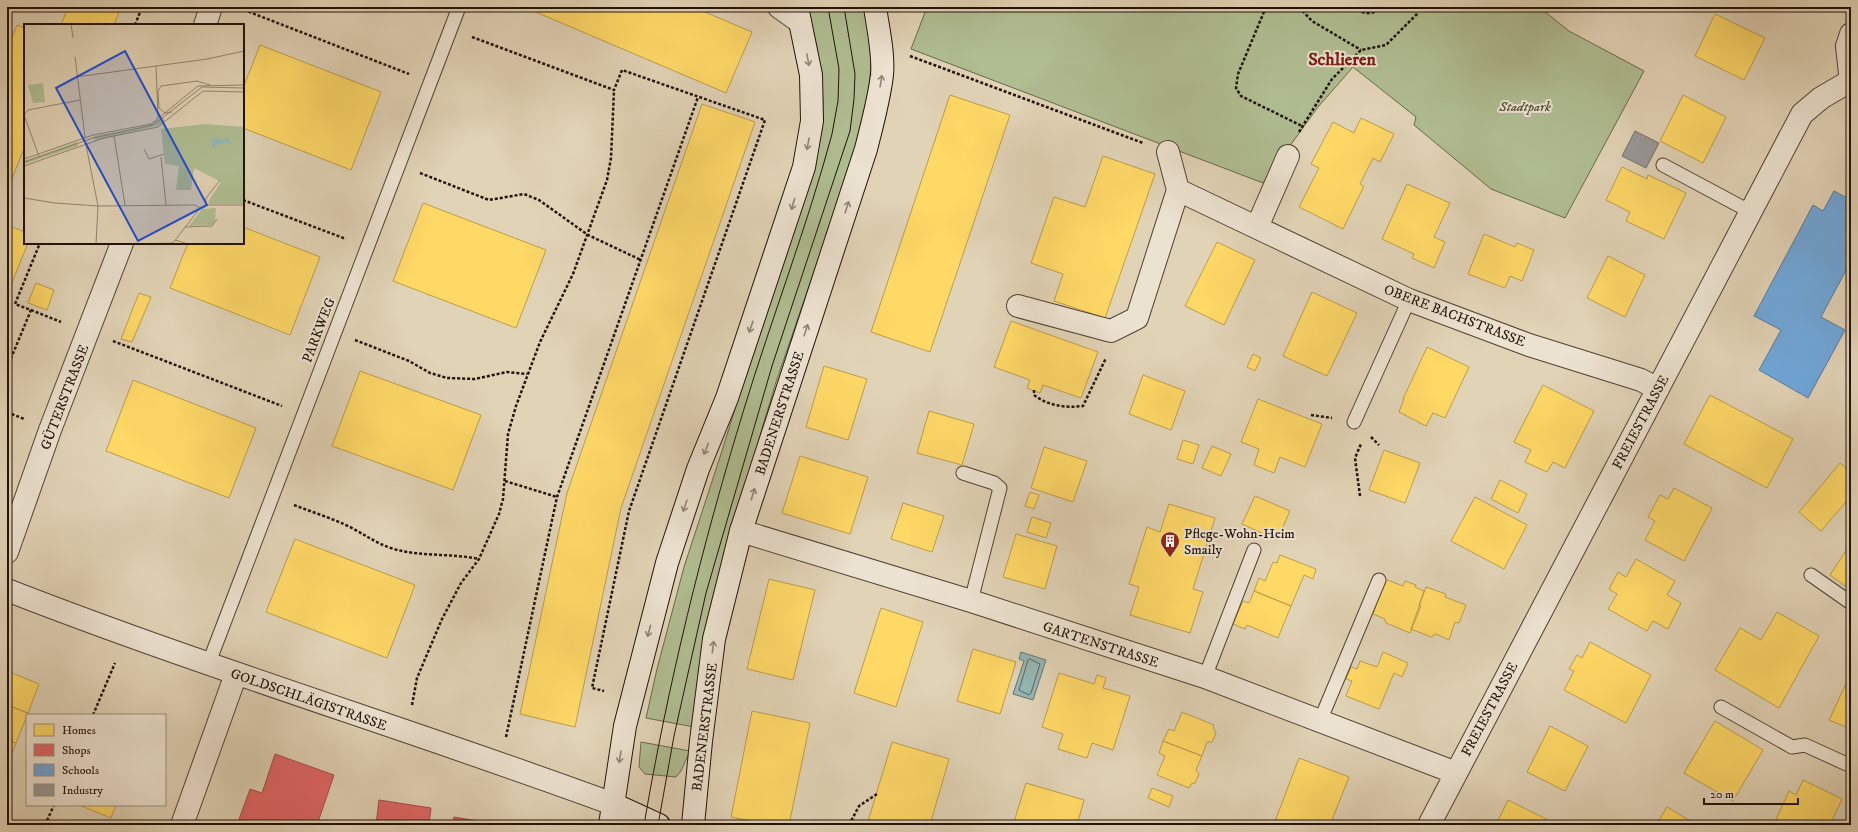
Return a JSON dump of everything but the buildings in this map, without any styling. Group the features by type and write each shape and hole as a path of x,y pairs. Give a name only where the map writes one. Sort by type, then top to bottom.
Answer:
{"street":[{"path":"204,24 211,7"},
{"path":"611,815 627,719 667,563 698,469 727,398 804,167 812,121 811,75 798,15 779,7"},
{"name":"BADENERSTRASSE","path":"693,825 701,741 714,639 741,531 866,149 876,109 882,74 881,46 875,7"},
{"name":"FREIESTRASSE","path":"1429,825 1802,114 1821,98 1851,82 1847,46 1851,34"},
{"path":"1018,306 1111,331 1138,318 1178,190 1168,152"},
{"path":"1257,227 1288,156"},
{"name":"OBERE BACHSTRASSE","path":"1178,190 1409,300 1523,342 1641,380 1658,389"},
{"name":"GÜTERSTRASSE","path":"7,552 50,430 122,244"},
{"name":"GARTENSTRASSE","path":"741,531 971,601 1205,677 1456,773"},
{"name":"GOLDSCHLÄGISTRASSE","path":"7,590 236,674 611,815 659,825"},
{"path":"182,825 236,674"}],"lane":[{"name":"PARKWEG","path":"208,665 271,496 459,7"},
{"path":"1663,165 1751,212"},
{"path":"1354,422 1409,300"},
{"path":"963,473 994,483 1000,488 971,601"},
{"path":"1205,677 1254,550"},
{"path":"1811,575 1851,603"},
{"path":"1320,721 1379,580"},
{"path":"1721,707 1792,747 1805,745 1851,766"}],"path":[{"path":"135,24 142,7"},
{"path":"235,7 430,82"},
{"path":"1266,7 1238,74 1236,88 1242,96 1302,126"},
{"path":"1299,7 1312,21 1361,50"},
{"path":"1353,7 1368,14 1378,10 1380,7"},
{"path":"1288,156 1302,126 1332,79 1361,50 1386,44 1417,14 1419,7"},
{"path":"450,30 614,90"},
{"path":"909,56 1168,152"},
{"path":"412,708 419,673 442,619 461,584 479,559 499,514 505,481 508,434 516,406 542,337 573,274 588,236 610,169 614,90 622,70 765,120 629,511 592,688 604,690 602,697"},
{"path":"506,738 557,497 698,97"},
{"path":"399,165 489,200 524,194 531,196 539,200 588,236 641,260"},
{"path":"244,200 367,248"},
{"path":"40,244 16,304 303,414"},
{"path":"7,368 31,310"},
{"path":"1034,390 1034,395 1041,400 1065,408 1083,406 1111,346 1111,331"},
{"path":"334,332 409,361 430,373 446,378 474,379 507,372 527,374"},
{"path":"1354,422 1369,426 1355,458 1360,496"},
{"path":"505,481 557,497"},
{"path":"271,496 346,525 372,540 394,548 425,554 460,555 479,559"},
{"path":"93,714 115,663"},
{"path":"849,825 859,806 877,794"},
{"path":"45,825 54,806"}],"green space":[{"path":"806,7 867,7 871,64 868,102 859,141 776,382 749,472 694,727 646,718 657,669 684,567 721,454 822,129 823,100 820,69"},
{"name":"Stadtpark","path":"927,7 1539,7 1569,31 1644,71 1565,218 1491,189 1414,125 1416,117 1353,67 1318,107 1263,183 911,49"},
{"path":"641,742 690,751 681,771 676,777 645,774 639,767"}],"water":[{"path":"1021,652 1046,660 1033,700 1013,694 1024,661 1019,659"}],"tram line":[{"path":"644,825 653,772 675,668 714,512 744,409 801,238 832,134 838,101 839,69 828,7"},
{"path":"658,825 674,736 706,593 772,366 850,131 855,74 844,7"}],"place":[{"name":"Pflege-Wohn-Heim Smaily","path":"1170,558"}],"district":[{"name":"Schlieren","path":"1342,59"}]}
